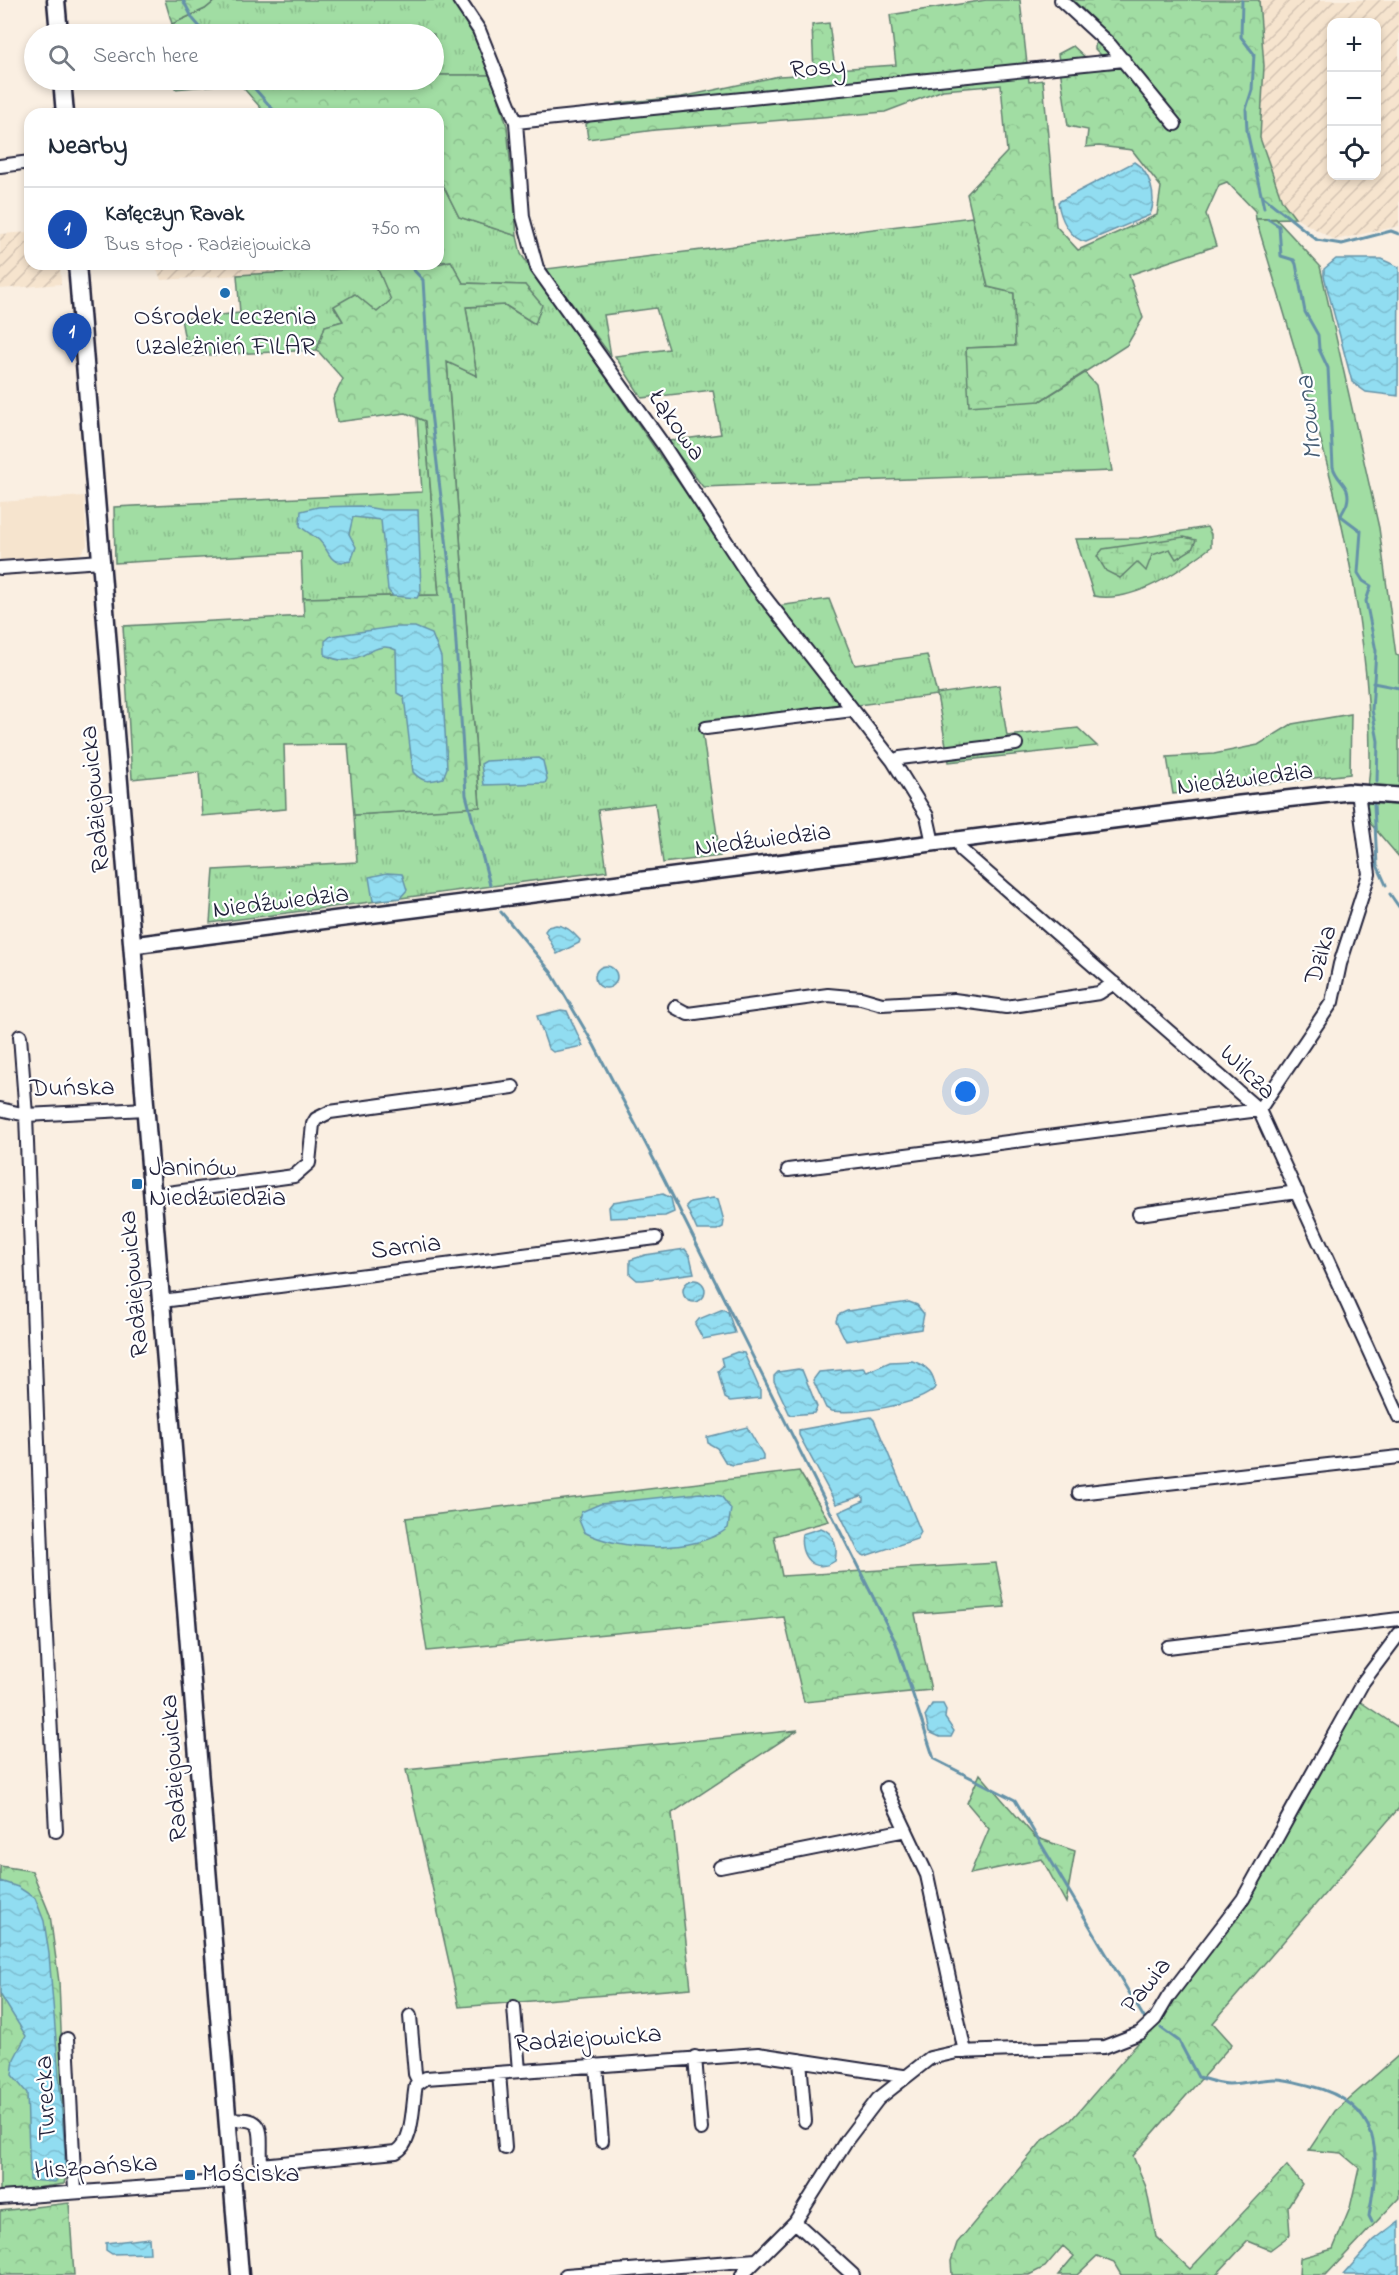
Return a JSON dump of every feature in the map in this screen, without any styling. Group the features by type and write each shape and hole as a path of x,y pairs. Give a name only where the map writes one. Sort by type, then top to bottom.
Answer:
{"main road":[{"path":"56,0 58,24"},
{"path":"63,90 64,108"},
{"name":"Radziejowicka","path":"78,270 240,2275"}],"street":[{"name":"Łąkowa","path":"459,0 479,30 516,122 523,217 537,268 662,443 752,581 893,761 927,816 933,843"},
{"path":"1061,0 1124,60 1175,124"},
{"name":"Rosy","path":"516,122 1124,60"},
{"path":"0,166 24,163"},
{"path":"0,568 102,561"},
{"path":"706,728 853,710"},
{"path":"893,761 900,758 1016,744"},
{"name":"Niedźwiedzia","path":"133,945 1231,805 1358,792 1390,795"},
{"name":"Dzika","path":"1258,1110 1332,1002 1340,964 1369,874 1358,792"},
{"name":"Wilcza","path":"958,840 961,850 1258,1110 1298,1192 1399,1417"},
{"path":"675,1007 688,1014 828,995 861,998 882,1004 954,1000 1006,1007 1099,993 1114,983"},
{"path":"20,1036 26,1115 43,1579 56,1831"},
{"path":"153,1195 294,1176 309,1163 313,1124 316,1119 330,1112 513,1087"},
{"name":"Duńska","path":"0,1109 26,1115 146,1109"},
{"path":"788,1170 1258,1110"},
{"path":"1139,1214 1298,1192"},
{"name":"Sarnia","path":"162,1301 656,1238"},
{"path":"1079,1493 1399,1457"},
{"path":"1168,1647 1399,1619"},
{"name":"Pawia","path":"742,2275 795,2222 849,2136 878,2098 903,2076 930,2058 965,2052 1104,2047 1140,2033 1155,2019 1168,1997 1243,1899 1363,1682 1399,1634"},
{"path":"886,1788 927,1875 965,2052"},
{"path":"720,1867 906,1830"},
{"path":"514,2007 519,2071"},
{"path":"227,2120 250,2118 255,2121 259,2127 261,2165 396,2152 402,2149 407,2139 416,2085 419,2082 415,2074 410,2016"},
{"name":"Turecka","path":"66,2039 75,2191"},
{"name":"Radziejowicka","path":"419,2082 426,2078 758,2054 903,2076"},
{"path":"695,2058 701,2129"},
{"path":"800,2060 805,2121"},
{"path":"596,2065 602,2141"},
{"path":"499,2073 505,2148"},
{"name":"Hiszpańska","path":"0,2198 232,2181"},
{"path":"795,2222 853,2275"},
{"path":"566,2275 756,2260"}],"shaded area":[{"path":"1259,0 1399,0 1399,226 1335,240 1295,218 1282,201 1260,138 1264,66"},
{"path":"24,232 24,270 60,270 61,284 0,289 0,234"},
{"path":"157,270 319,270 161,280"},
{"path":"84,496 87,545 80,554 0,560 0,502"}],"green space":[{"path":"165,0 216,0 205,9 172,24"},
{"path":"216,0 452,0 471,30 492,75 444,75 444,24 172,24 205,9"},
{"path":"986,0 1020,0 1029,82 1043,80 1056,226 1078,250 1157,215 1161,187 1132,150 1099,146 1086,147 1088,130 1068,126 1058,54 1073,46 1086,58 1102,56 1095,49 1097,23 1073,0 1259,0 1264,66 1260,138 1282,201 1295,218 1256,219 1255,211 1227,182 1219,185 1206,214 1216,246 1129,275 1143,318 1127,345 1040,401 969,406 966,348 1015,346 1014,293 988,287 967,194 1007,152 1001,85 943,90 885,112 655,130 588,139 586,124 618,103 682,97 779,76 814,74 812,25 829,23 835,69 896,65 890,15"},
{"path":"444,75 492,75 507,126 517,236 459,217 444,187 444,108 261,108 245,90 444,90"},
{"path":"444,187 459,217 517,236 521,254 746,580 841,704 701,723 720,856 663,863 655,803 598,810 607,871 210,923 214,870 357,862 354,815 480,806 447,361 477,376 466,307 505,305 535,324 525,285 463,283 451,261 444,262"},
{"path":"972,217 988,287 1014,293 1015,346 967,348 1040,401 1085,373 1096,385 1112,471 703,487 668,441 721,434 713,390 642,398 615,356 669,349 656,308 604,315 611,356 546,269"},
{"path":"1256,219 1276,219 1320,266 1379,528 1396,655 1399,656 1399,857 1364,816 1370,769 1368,693 1360,624 1348,555 1315,420"},
{"path":"451,261 463,283 525,285 542,305 535,324 505,305 466,307 477,376 447,362 480,807 354,815 348,744 284,745 286,809 202,816 199,772 132,779 123,626 304,616 303,598 439,595 425,421 406,413 337,422 333,399 343,379 317,350 325,326 343,321 334,306 355,294 377,312 391,300 378,270 444,270 444,263"},
{"path":"324,270 378,270 392,300 377,312 334,307 343,321 325,326 317,350 188,356 181,319 240,313 237,275"},
{"path":"417,418 425,421 439,595 303,598 301,552 115,563 114,507 422,492"},
{"path":"1207,527 1211,534 1211,547 1171,575 1125,595 1094,596 1076,539 1139,538"},
{"path":"1184,537 1196,540 1192,549 1176,559 1170,549 1152,555 1146,571 1137,562 1120,578 1106,571 1097,556 1103,549"},
{"path":"829,599 855,665 927,655 937,694 999,685 1007,736 1078,728 1097,746 949,762 937,695 858,705 777,606"},
{"path":"1351,714 1350,774 1173,794 1167,757 1214,754 1258,745 1292,724"},
{"path":"799,1471 829,1521 774,1536 782,1576 996,1563 1005,1607 915,1614 931,1690 804,1702 784,1617 427,1651 406,1518"},
{"path":"1359,1701 1399,1728 1399,1808 1213,2023 1232,2044 1133,2156 1146,2187 1156,2237 1190,2269 1287,2166 1302,2184 1288,2206 1290,2235 1270,2250 1248,2241 1216,2275 1121,2275 1114,2263 1097,2256 1077,2275 1058,2275 1074,2256 1063,2246 1045,2267 1029,2275 952,2275 951,2261 957,2243 1042,2141 1071,2120 1145,2035 1247,1901"},
{"path":"798,1730 672,1813 691,1988 459,2007 406,1770"},
{"path":"980,1774 1035,1837 1075,1851 1066,1903 1042,1859 970,1874 989,1829 967,1803"},
{"path":"0,1866 32,1871 50,1915 59,1982 67,2171 64,2184 0,2193"},
{"path":"1399,2055 1399,2198 1326,2275 1299,2275 1300,2258 1333,2249 1350,2208 1359,2168 1341,2153 1309,2150 1335,2111"},
{"path":"69,2203 74,2275 0,2275 0,2211"}],"water":[{"path":"1134,162 1145,172 1151,186 1153,201 1150,215 1086,242 1075,237 1061,215 1058,202"},
{"path":"1336,259 1381,259 1399,267 1398,396 1366,392 1352,382 1324,276 1324,269"},
{"path":"360,506 383,510 418,510 421,590 417,598 393,596 388,590 381,520 353,517 349,534 356,547 351,561 343,562 334,560 319,540 300,526 301,511 318,507"},
{"path":"394,627 415,627 432,634 441,657 447,768 443,778 426,781 413,772 404,697 397,693 396,650 387,647 379,648 347,660 325,655 325,641 331,636"},
{"path":"538,758 543,761 547,779 545,783 484,785 481,764 486,761"},
{"path":"387,873 402,874 407,890 400,898 373,901 369,877"},
{"path":"556,925 569,930 580,940 579,943 557,954 545,931 548,927"},
{"path":"602,966 610,966 617,973 617,981 610,988 602,988 595,981 595,973"},
{"path":"561,1010 567,1011 583,1046 553,1052 548,1048 537,1016"},
{"path":"663,1194 671,1198 674,1212 665,1216 610,1218 609,1207 613,1202"},
{"path":"718,1199 724,1221 723,1227 717,1230 697,1230 686,1206 690,1202"},
{"path":"685,1249 690,1256 694,1273 643,1280 637,1280 630,1274 630,1260 645,1255"},
{"path":"690,1280 698,1280 705,1287 705,1295 698,1302 690,1302 683,1295 683,1287"},
{"path":"909,1302 917,1305 924,1314 921,1329 846,1341 836,1321 838,1315 847,1311"},
{"path":"723,1309 728,1312 735,1333 703,1339 695,1324 699,1319"},
{"path":"737,1352 744,1353 760,1390 760,1398 730,1401 725,1398 718,1371 723,1366 721,1358"},
{"path":"912,1361 929,1370 935,1388 915,1400 886,1407 870,1410 831,1411 826,1408 813,1380 819,1372 863,1368 867,1372 890,1362"},
{"path":"802,1370 817,1407 814,1413 790,1415 774,1381 774,1376 778,1372"},
{"path":"871,1417 921,1532 917,1539 865,1556 859,1553 839,1512 864,1501 864,1498 861,1496 836,1504 799,1435 799,1430"},
{"path":"747,1427 763,1455 763,1460 733,1465 726,1463 717,1448 708,1443 707,1437"},
{"path":"700,1493 721,1496 731,1509 728,1528 697,1542 657,1547 617,1543 584,1532 579,1520 581,1512 600,1504"},
{"path":"821,1528 830,1533 836,1551 835,1561 820,1566 809,1561 805,1556 801,1542 802,1534"},
{"path":"932,1704 943,1704 946,1710 945,1718 954,1731 951,1737 940,1737 929,1732 925,1716"},
{"path":"0,1881 18,1887 35,1898 44,1921 49,1954 65,2150 65,2167 55,2182 30,2180 27,2093 12,2075 14,2059 26,2036 0,1994"},
{"path":"1399,2221 1399,2275 1343,2275 1374,2240"},
{"path":"149,2238 150,2253 112,2254 106,2250 106,2243"}],"waterway":[{"path":"183,0 197,24"},
{"name":"Mrowna","path":"1242,0 1241,37 1254,54 1252,90 1246,109 1247,131 1264,208"},
{"path":"256,90 272,108"},
{"name":"Mrowna","path":"1261,195 1317,240 1342,244 1391,231 1399,234"},
{"name":"Mrowna","path":"1268,219 1279,226 1281,256 1294,260 1296,264 1305,312 1318,335 1319,349 1328,368 1333,467 1346,488 1348,497 1341,516 1361,531 1358,573 1363,581 1371,586 1366,601 1376,651 1372,710 1378,741 1377,782"},
{"path":"414,270 423,280 431,413 453,598 466,795 490,885"},
{"name":"Mrowna","path":"1373,683 1399,688"},
{"name":"Mrowna","path":"1374,804 1377,865 1386,885"},
{"name":"Mrowna","path":"1390,894 1399,907"},
{"path":"501,912 551,972 594,1045 663,1177 896,1643 934,1759 1015,1800 1146,2021"},
{"path":"1161,2028 1179,2041 1198,2077 1229,2084 1269,2079 1288,2080 1335,2094 1352,2106 1364,2119 1372,2135 1375,2153 1375,2172 1369,2216 1372,2222"}],"place":[{"name":"Ośrodek Leczenia Uzależnień FILAR","path":"225,293"},
{"name":"Kałęczyn Ravak","path":"72,363"},
{"name":"Janinów Niedźwiedzia","path":"137,1184"},
{"name":"Mościska","path":"190,2175"}]}
